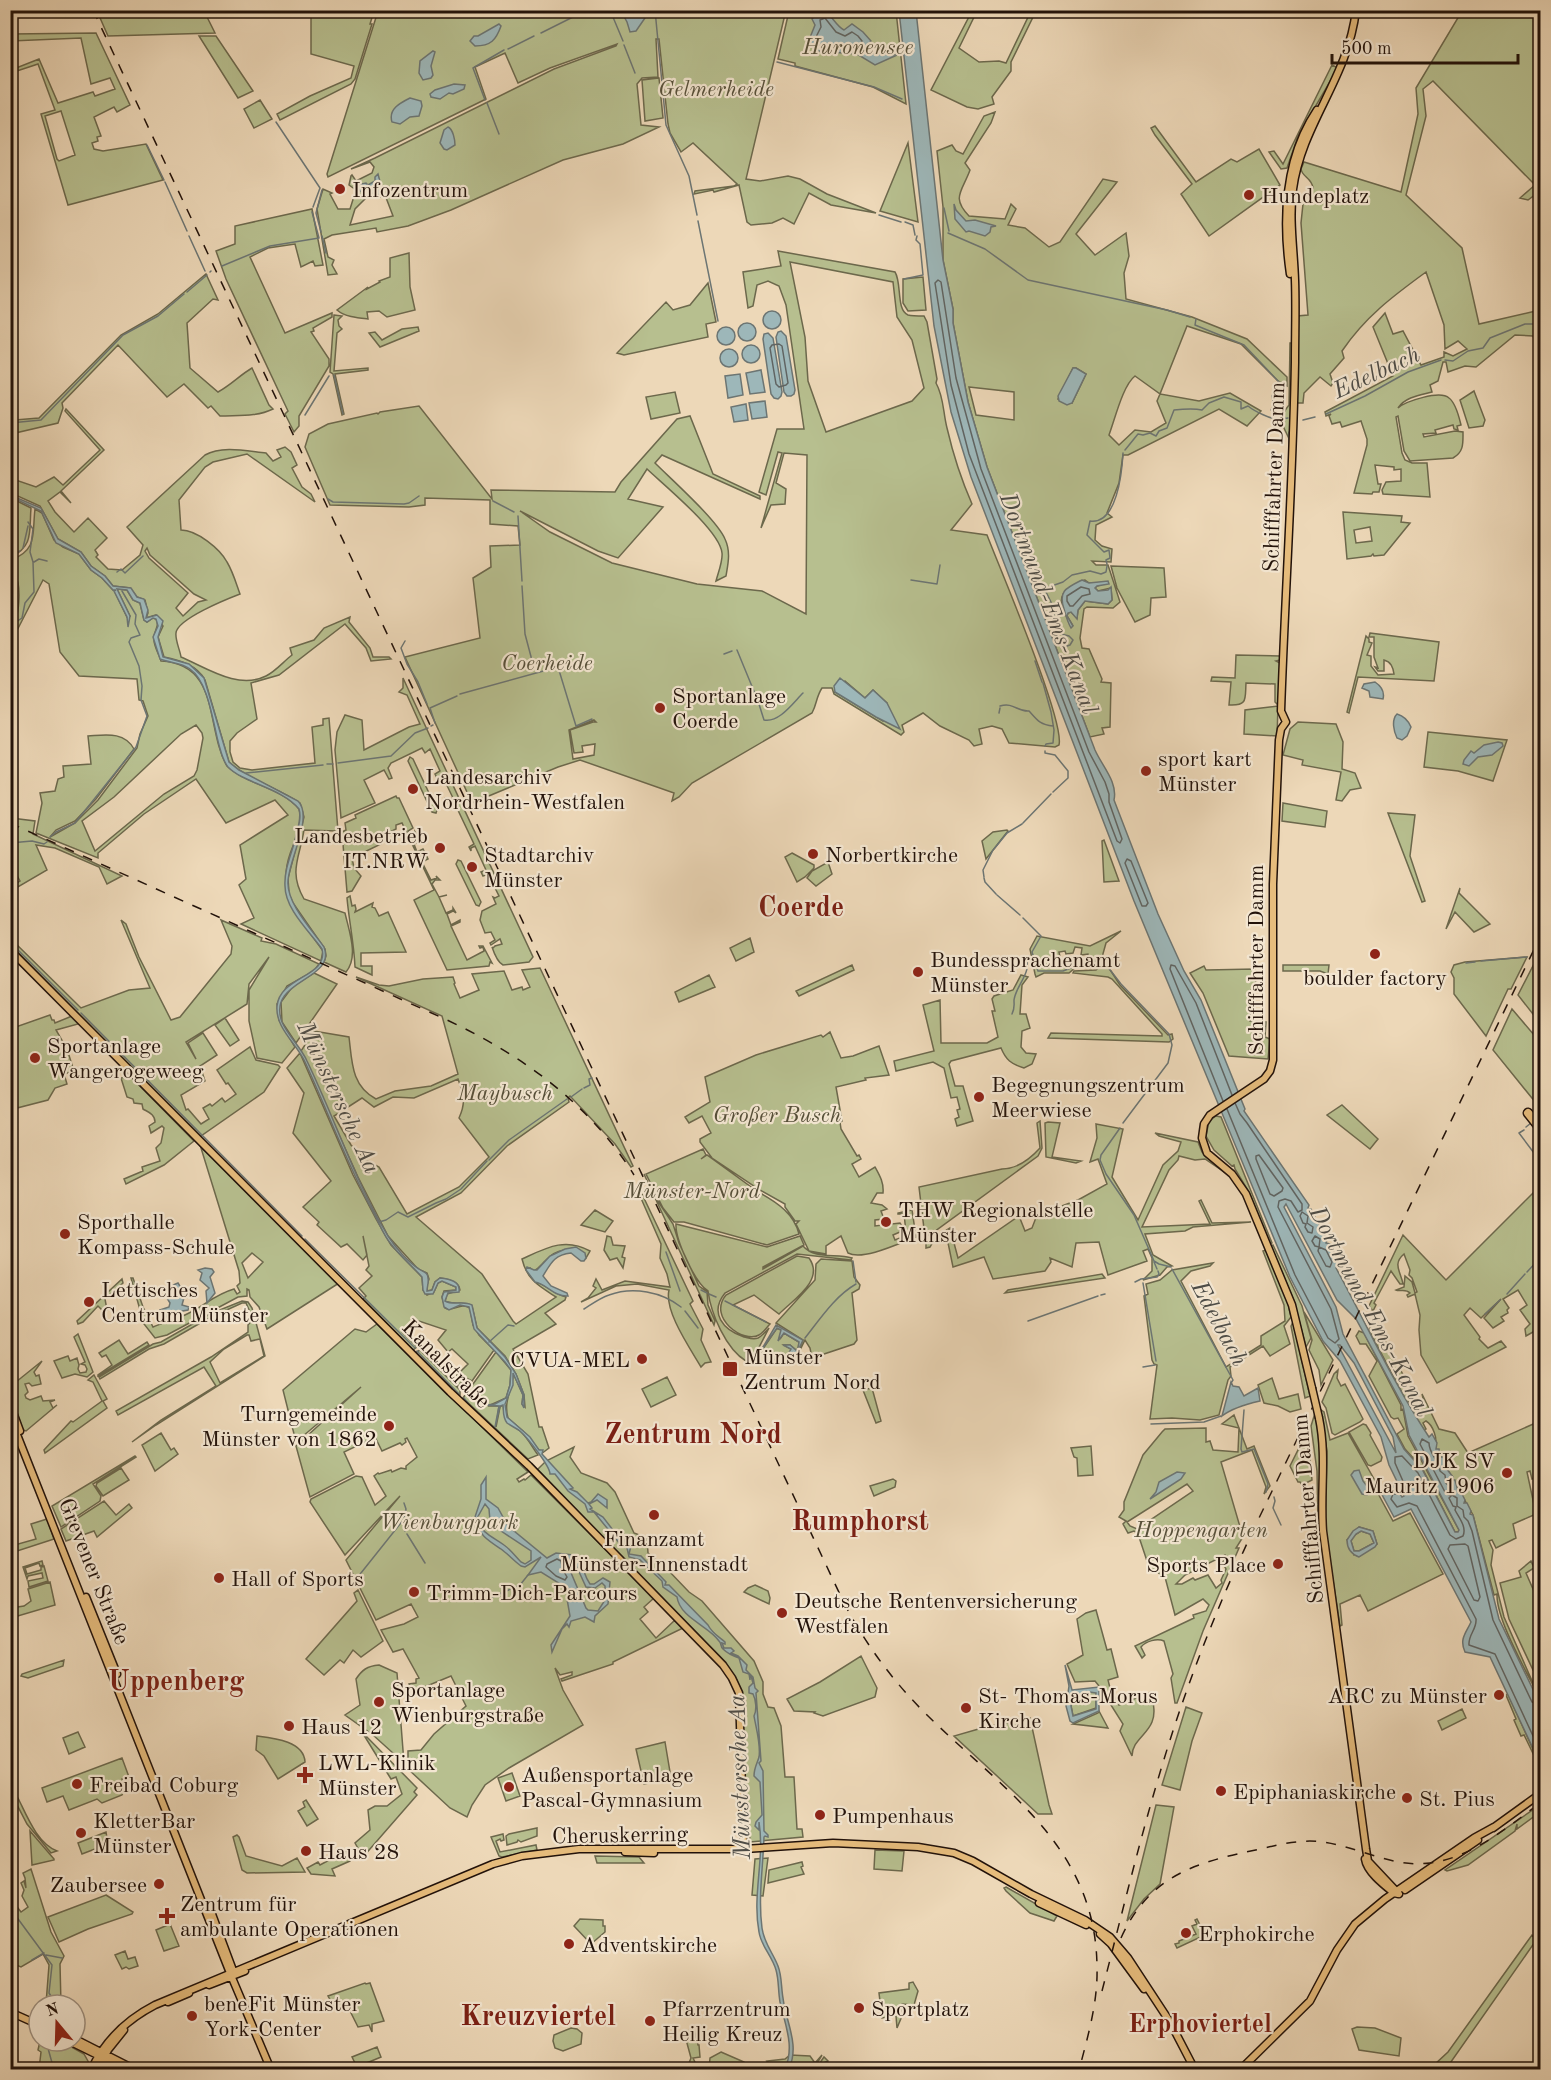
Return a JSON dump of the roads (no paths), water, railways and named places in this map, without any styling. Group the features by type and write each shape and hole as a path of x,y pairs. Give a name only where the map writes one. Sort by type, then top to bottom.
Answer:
{"highway":[{"path":"1528,1113 1540,1128"}],"main road":[{"name":"Schifffahrter Damm","path":"1356,10 1347,53 1304,144 1293,185 1291,215 1295,295 1294,406 1281,711 1286,722 1281,729 1279,740 1273,872 1273,1060 1266,1077 1208,1117 1202,1132 1203,1144 1209,1155 1232,1174 1246,1194 1293,1305 1319,1418 1324,1455 1323,1531 1366,1849 1365,1864 1397,1893"},
{"name":"Kanalstraße","path":"10,950 450,1392 529,1466 723,1665 739,1693 744,1851"},
{"name":"Grevener Straße","path":"10,1404 232,1974"},
{"name":"Grevener Straße","path":"10,1417 271,2070"},
{"path":"1240,2070 1310,2001 1337,1950 1360,1920 1385,1899 1540,1794"},
{"path":"1354,1928 1408,1883 1494,1827"},
{"name":"Cheruskerring","path":"112,2041 128,2022 148,2008 498,1864 579,1852 744,1851 837,1844 927,1851 954,1857 1052,1910 1095,1930 1126,1959 1172,2026 1195,2070"},
{"path":"1385,1899 1388,1884 1408,1883"},
{"path":"10,2011 27,2019"},
{"path":"87,2047 100,2046 112,2041"},
{"path":"94,2068 112,2041"},
{"path":"112,2041 114,2052 121,2061"},
{"path":"87,2047 136,2070"},
{"path":"87,2047 94,2068"},
{"path":"103,2054 128,2070"}],"water":[{"path":"621,11 645,11 645,18 636,31 630,32"},
{"name":"Huronensee","path":"820,11 825,11 844,30 852,24 863,32 871,41 865,49 868,53 897,55 875,65 857,54 815,51 813,47 807,45 815,25 812,19"},
{"path":"899,11 916,11 943,260 968,402 987,467 1095,750 1112,780 1114,800 1158,914 1184,971 1201,1000 1244,1111 1309,1205 1308,1208 1311,1209 1314,1219 1321,1228 1319,1231 1323,1232 1326,1243 1330,1244 1340,1265 1336,1268 1381,1354 1429,1437 1432,1434 1440,1457 1443,1457 1446,1468 1453,1477 1452,1480 1455,1480 1458,1491 1465,1500 1464,1503 1467,1503 1470,1514 1473,1515 1499,1619 1540,1704 1540,1759 1490,1657 1465,1652 1463,1640 1471,1622 1411,1509 1394,1517 1380,1491 1394,1483 1402,1497 1404,1496 1389,1465 1381,1437 1340,1361 1323,1341 1290,1277 1134,901 971,477 951,412 934,326","holes":["1286,1204 1337,1300 1356,1319 1403,1406 1409,1435 1458,1532 1455,1532 1422,1469 1404,1449 1343,1334 1336,1307 1284,1207","1338,1345 1354,1363 1393,1437 1396,1453"]},
{"path":"499,24 501,26 497,35 489,43 475,46 470,41 474,36"},
{"path":"433,51 435,52 431,66 433,75 423,80 419,73 420,61"},
{"path":"454,84 465,85 464,89 453,94 449,93 440,99 431,97 430,94 435,90"},
{"path":"410,98 421,101 419,116 410,117 400,124 392,122 393,110"},
{"path":"448,127 452,132 455,145 447,150 440,143 444,130"},
{"path":"378,174 383,193 375,196 372,193 367,196 356,188 357,185 366,183 368,185 375,181"},
{"path":"954,204 956,210 966,221 975,220 996,226 991,227 990,232 985,236 966,232 955,219"},
{"path":"772,311 778,314 781,320 778,326 772,329 766,326 763,320 766,314"},
{"path":"747,323 753,326 756,332 753,338 747,341 741,338 738,332 741,326"},
{"path":"726,327 732,330 735,336 732,342 726,345 720,342 717,336 720,330"},
{"path":"781,331 786,336 795,390 791,396 787,396 784,392 776,337"},
{"path":"768,333 773,338 782,392 778,399 771,394 763,339 764,334"},
{"path":"751,345 757,348 760,354 757,360 751,363 745,360 742,354 745,348"},
{"path":"729,349 735,352 738,358 735,364 729,367 723,364 720,358 723,352"},
{"path":"1073,368 1086,374 1072,403 1067,405 1059,401 1058,396"},
{"path":"761,370 765,392 750,394 746,373"},
{"path":"740,374 743,395 728,398 725,376"},
{"path":"765,401 767,417 752,419 749,403"},
{"path":"746,404 748,420 734,422 731,407"},
{"path":"10,495 41,508 58,539 81,552 91,566 105,576 113,586 131,588 137,597 144,599 148,610 146,618 157,615 163,621 158,637 163,657 189,664 204,678 229,762 239,770 298,801 302,808 302,828 289,873 289,890 296,908 324,947 325,958 321,967 292,988 284,997 280,1008 282,1022 307,1061 376,1215 398,1249 410,1262 427,1274 427,1291 432,1290 435,1282 440,1278 450,1280 458,1285 459,1292 448,1293 445,1301 472,1305 477,1328 505,1357 516,1374 524,1395 524,1408 523,1395 513,1373 513,1385 505,1404 507,1417 530,1437 539,1450 543,1450 542,1454 573,1488 570,1489 577,1492 588,1503 598,1494 607,1500 607,1508 597,1500 589,1504 592,1508 590,1509 603,1517 616,1534 625,1541 620,1540 625,1546 631,1546 629,1554 641,1556 666,1582 665,1585 669,1585 725,1642 725,1644 722,1643 724,1648 731,1648 734,1651 731,1653 738,1656 747,1665 746,1670 753,1677 755,1688 758,1691 756,1693 761,1761 759,1763 763,1771 764,1831 768,1835 764,1837 762,1928 779,1970 793,2042 789,2069 785,2069 789,2044 777,1974 760,1937 757,1918 761,1849 759,1822 759,1830 755,1826 762,1815 760,1782 754,1776 759,1747 754,1716 755,1702 753,1694 749,1693 749,1687 753,1683 751,1676 750,1680 749,1674 743,1672 739,1658 722,1648 714,1636 683,1611 677,1597 663,1587 662,1581 640,1560 629,1557 627,1548 620,1544 594,1512 588,1512 585,1504 568,1491 555,1474 550,1474 528,1439 507,1423 503,1405 500,1406 495,1427 499,1406 487,1405 495,1404 506,1398 511,1370 474,1329 469,1307 460,1305 449,1310 444,1307 442,1297 444,1292 456,1290 456,1287 442,1281 438,1283 433,1294 425,1294 422,1277 398,1253 383,1233 355,1175 305,1062 279,1022 277,1006 280,996 286,988 318,966 322,958 322,949 293,911 286,895 286,874 299,824 299,809 283,796 235,773 228,767 221,753 202,683 190,669 160,659 153,637 158,626 156,619 153,618 147,622 144,620 140,603 133,600 127,590 117,589 130,616 128,627 127,617 114,591 116,590 113,590 91,570 79,554 56,543 41,511"},
{"path":"1082,580 1089,583 1108,581 1109,584 1095,588 1098,591 1108,590 1111,587 1112,600 1108,604 1085,601 1078,610 1077,619 1071,612 1068,613 1067,616 1073,626 1071,628 1062,603 1062,598 1068,588"},
{"path":"840,678 865,698 873,690 887,703 900,729 835,692 834,686"},
{"path":"1375,682 1382,689 1383,699 1370,697 1369,691 1362,688 1364,684"},
{"path":"1397,714 1406,719 1411,727 1407,736 1402,740 1397,738 1394,729 1394,719"},
{"path":"1498,742 1503,746 1492,755 1478,757 1469,766 1463,764 1471,751 1474,753 1484,745"},
{"path":"576,1247 585,1253 584,1261 571,1253 561,1256 551,1264 543,1276 551,1286 567,1293 568,1296 559,1295 535,1282 526,1270 527,1267 537,1270 550,1256"},
{"path":"212,1269 214,1272 210,1277 215,1293 207,1303 206,1291 209,1288 200,1280 202,1273 198,1270"},
{"path":"178,1283 185,1294 182,1305 189,1307 188,1310 177,1312 175,1316 169,1318 160,1310 169,1307 170,1303 165,1295 170,1292 173,1285"},
{"path":"776,1325 803,1340 792,1359 787,1356 791,1349 783,1345 790,1345 796,1350 799,1342 784,1333 778,1341 781,1330 777,1328 760,1352"},
{"path":"1231,1382 1233,1386 1239,1387 1244,1396 1258,1388 1260,1401 1222,1416"},
{"path":"1359,1470 1370,1490 1367,1495 1362,1494 1351,1475 1354,1471"},
{"path":"1177,1472 1185,1473 1181,1479 1150,1499 1156,1492 1159,1482"},
{"path":"486,1477 486,1499 498,1508 508,1526 547,1558 556,1553 573,1555 580,1563 590,1584 603,1578 610,1582 608,1604 595,1616 594,1622 585,1617 571,1621 569,1627 567,1624 562,1629 552,1652 551,1645 570,1616 567,1599 570,1590 541,1572 528,1575 541,1557 525,1567 521,1566 482,1534 474,1520 481,1499 481,1485","holes":["485,1504 489,1509 490,1521 531,1551 531,1560 525,1564 521,1562 482,1529 476,1520","568,1559 575,1563 586,1587 595,1588 602,1583 605,1586 605,1600 598,1611 586,1608 569,1568"]},
{"path":"1359,1527 1373,1531 1377,1544 1359,1557 1356,1556 1350,1551 1347,1543 1353,1531","holes":["1361,1531 1370,1534 1374,1543 1359,1551 1354,1551 1351,1541 1356,1534"]},
{"path":"1065,1665 1072,1690 1099,1687 1099,1711 1073,1723 1070,1721 1066,1706 1069,1686","holes":["1089,1692 1096,1693 1096,1709 1073,1716 1072,1696"]}],"waterway":[{"path":"541,33 587,10"},
{"path":"610,10 623,41"},
{"path":"655,10 666,125 689,176 697,215"},
{"path":"508,49 534,36"},
{"path":"624,45 635,73"},
{"path":"485,100 473,68 504,50"},
{"path":"777,62 874,87 902,99"},
{"path":"487,103 499,134"},
{"path":"276,122 320,188 313,207"},
{"path":"147,145 164,180"},
{"path":"165,182 187,231"},
{"path":"321,232 316,213 322,190"},
{"path":"944,208 949,231"},
{"path":"222,266 270,246 319,238 312,212"},
{"path":"879,215 901,222"},
{"path":"698,221 718,321"},
{"path":"905,222 913,225 915,235"},
{"path":"948,233 985,249 1028,280 1190,317"},
{"path":"189,236 205,271"},
{"path":"322,236 326,253"},
{"path":"904,279 923,275 917,236"},
{"path":"187,292 207,275"},
{"path":"10,423 41,420 123,335 158,316 184,294"},
{"path":"1196,319 1195,325 1244,345 1278,381 1280,384 1272,396 1274,405 1271,410"},
{"name":"Edelbach","path":"1445,360 1453,361 1468,351 1483,348 1490,338 1525,324 1540,324"},
{"name":"Edelbach","path":"1326,414 1408,372 1441,360"},
{"path":"334,375 343,414"},
{"path":"305,415 329,376"},
{"name":"Edelbach","path":"1125,450 1138,434 1150,433 1156,436 1159,431 1167,428 1174,410 1202,410 1209,403 1224,397 1241,402 1241,409 1248,406 1263,415 1279,419"},
{"name":"Edelbach","path":"1303,420 1315,417"},
{"name":"Edelbach","path":"1282,419 1288,418"},
{"path":"1289,432 1289,464"},
{"name":"Edelbach","path":"1107,564 1106,560 1110,558 1109,550 1104,552 1087,535 1090,521 1099,520 1112,506 1119,484 1123,453"},
{"path":"328,499 333,502 404,504 419,496"},
{"path":"493,501 514,512"},
{"path":"518,516 522,581"},
{"path":"16,622 22,618 25,603 34,592 33,562 30,552 33,529 28,522"},
{"path":"23,548 28,526"},
{"path":"12,554 20,551"},
{"path":"117,572 121,569 125,573 143,556"},
{"path":"34,562 39,559 47,561"},
{"path":"911,580 937,584 940,565"},
{"name":"Edelbach","path":"1061,648 1070,645 1073,640 1061,634 1046,588 1063,582 1072,575 1090,571 1101,574 1106,572 1107,566"},
{"path":"522,586 525,634 534,668"},
{"path":"50,837 75,823 136,747 147,716 141,700 142,686 139,666 129,642 131,638 140,635 135,624 136,615 122,591"},
{"path":"405,641 401,648 427,704"},
{"path":"737,650 764,720 780,715 803,693"},
{"path":"724,654 732,651"},
{"name":"Edelbach","path":"1035,661 1042,682"},
{"path":"460,694 558,667 576,726 592,719"},
{"name":"Edelbach","path":"1043,683 1054,730 1053,743 1045,746"},
{"path":"435,723 430,708 457,696"},
{"path":"1000,706 1009,705 1029,711 1042,723 1053,726"},
{"path":"999,713 1000,708"},
{"path":"338,763 391,756 415,733 428,728"},
{"name":"Edelbach","path":"1045,751 1045,753 1055,755 1068,771 1068,778 1053,792"},
{"path":"327,764 333,764"},
{"path":"246,773 323,765"},
{"name":"Edelbach","path":"1023,823 1051,794"},
{"name":"Edelbach","path":"994,849 1007,833 1022,824"},
{"path":"10,843 32,841 44,844 47,842"},
{"name":"Edelbach","path":"984,877 983,870 993,850"},
{"name":"Edelbach","path":"984,878 996,894"},
{"name":"Edelbach","path":"997,895 1020,915"},
{"name":"Edelbach","path":"1023,918 1041,936 1032,952 1038,971 1063,971 1089,961 1102,961"},
{"path":"10,942 78,1010"},
{"path":"1012,1014 1015,995 1027,969 1026,958 1029,956"},
{"path":"1481,961 1527,957"},
{"path":"1535,959 1540,958"},
{"name":"Edelbach","path":"1104,962 1121,984 1169,1034 1172,1045 1168,1063 1123,1123"},
{"path":"1466,963 1475,962"},
{"path":"81,1013 302,1236"},
{"path":"584,1088 590,1085 589,1079 592,1078"},
{"path":"571,1097 582,1089"},
{"path":"489,1160 509,1140 567,1099"},
{"path":"1526,1127 1531,1123"},
{"name":"Edelbach","path":"1120,1128 1101,1155 1100,1160 1106,1174 1134,1215 1154,1261 1171,1267"},
{"path":"1524,1130 1519,1133 1540,1161"},
{"path":"379,1222 398,1212 408,1217 446,1199 461,1189 487,1161"},
{"path":"305,1239 415,1348"},
{"path":"666,1252 680,1291"},
{"path":"1527,1272 1540,1258"},
{"path":"853,1261 856,1282"},
{"name":"Edelbach","path":"1154,1262 1157,1269"},
{"name":"Edelbach","path":"1172,1269 1233,1380 1231,1383"},
{"path":"1135,1282 1157,1277 1158,1271"},
{"path":"1507,1294 1525,1274"},
{"path":"1143,1283 1156,1361"},
{"path":"805,1338 835,1301 856,1284"},
{"path":"701,1290 707,1293"},
{"path":"584,1309 606,1296 628,1291 656,1294 681,1307"},
{"path":"709,1294 716,1297"},
{"path":"1101,1295 1105,1294"},
{"path":"1028,1321 1098,1296"},
{"path":"1485,1314 1500,1300"},
{"path":"725,1301 766,1322"},
{"path":"685,1311 698,1328"},
{"path":"489,1342 508,1325 514,1326"},
{"path":"417,1351 459,1394"},
{"path":"1143,1367 1155,1365"},
{"path":"464,1398 468,1403"},
{"name":"Edelbach","path":"1244,1410 1241,1449 1242,1452 1254,1449 1268,1484 1266,1492"},
{"path":"1151,1424 1204,1422 1221,1416"},
{"name":"Edelbach","path":"1274,1497 1273,1508 1281,1525"},
{"path":"404,1503 406,1509 404,1517"},
{"path":"357,1578 404,1519"},
{"path":"403,1520 405,1531"},
{"path":"407,1534 425,1563"},
{"path":"486,1600 520,1585 528,1575"},
{"path":"10,1908 52,1965 49,1993"},
{"path":"32,1960 44,1953"},
{"path":"46,1955 62,1958"},
{"path":"49,2053 54,2070"}],"railway":[{"path":"93,10 844,1603 870,1647 890,1674 924,1712 1012,1794 1039,1823 1062,1853 1080,1887 1092,1924 1097,1980 1089,2032 1079,2070"},
{"path":"10,823 447,1020 502,1049 552,1084 575,1104 597,1126 634,1175"},
{"path":"1102,1991 1161,1769 1200,1653 1259,1518 1540,937"},
{"path":"1121,1938 1133,1916 1161,1885 1178,1874 1216,1859 1284,1844 1315,1841 1402,1863 1430,1863 1460,1855 1474,1848 1540,1803"}],"place":[{"name":"Infozentrum","path":"340,189"},
{"name":"Hundeplatz","path":"1249,195"},
{"name":"Sportanlage Coerde","path":"660,708"},
{"name":"sport kart Münster","path":"1146,771"},
{"name":"Landesarchiv Nordrhein-Westfalen","path":"413,789"},
{"name":"Landesbetrieb IT.NRW","path":"440,848"},
{"name":"Norbertkirche","path":"813,854"},
{"name":"Stadtarchiv Münster","path":"472,867"},
{"name":"boulder factory","path":"1375,954"},
{"name":"Bundessprachenamt Münster","path":"918,972"},
{"name":"Sportanlage Wangerogeweeg","path":"35,1058"},
{"name":"Begegnungszentrum Meerwiese","path":"979,1097"},
{"name":"THW Regionalstelle Münster","path":"886,1222"},
{"name":"Sporthalle Kompass-Schule","path":"65,1234"},
{"name":"Lettisches Centrum Münster","path":"89,1302"},
{"name":"CVUA-MEL","path":"642,1359"},
{"name":"Münster Zentrum Nord","path":"730,1369"},
{"name":"Turngemeinde Münster von 1862","path":"389,1426"},
{"name":"DJK SV Mauritz 1906","path":"1507,1473"},
{"name":"Finanzamt Münster-Innenstadt","path":"654,1515"},
{"name":"Sports Place","path":"1278,1564"},
{"name":"Hall of Sports","path":"219,1578"},
{"name":"Trimm-Dich-Parcours","path":"414,1592"},
{"name":"Deutsche Rentenversicherung Westfalen","path":"782,1613"},
{"name":"ARC zu Münster","path":"1499,1695"},
{"name":"Sportanlage Wienburgstraße","path":"379,1702"},
{"name":"St- Thomas-Morus Kirche","path":"966,1708"},
{"name":"Haus 12","path":"289,1726"},
{"name":"LWL-Klinik Münster","path":"305,1775"},
{"name":"Freibad Coburg","path":"77,1784"},
{"name":"Außensportanlage Pascal-Gymnasium","path":"509,1787"},
{"name":"Epiphaniaskirche","path":"1221,1791"},
{"name":"St. Pius","path":"1407,1798"},
{"name":"Pumpenhaus","path":"820,1815"},
{"name":"KletterBar Münster","path":"81,1833"},
{"name":"Haus 28","path":"306,1851"},
{"name":"Zaubersee","path":"159,1884"},
{"name":"Zentrum für ambulante Operationen","path":"167,1916"},
{"name":"Erphokirche","path":"1186,1933"},
{"name":"Adventskirche","path":"569,1944"},
{"name":"Sportplatz","path":"859,2008"},
{"name":"beneFit Münster York-Center","path":"192,2016"},
{"name":"Pfarrzentrum Heilig Kreuz","path":"650,2021"}],"district":[{"name":"Coerde","path":"801,906"},
{"name":"Zentrum Nord","path":"693,1433"},
{"name":"Rumphorst","path":"860,1520"},
{"name":"Uppenberg","path":"176,1680"},
{"name":"Kreuzviertel","path":"538,2015"},
{"name":"Erphoviertel","path":"1200,2023"}],"park label":[{"name":"Gelmerheide","path":"716,88"},
{"name":"Coerheide","path":"547,662"},
{"name":"Maybusch","path":"505,1092"},
{"name":"Großer Busch","path":"777,1114"},
{"name":"Münster-Nord","path":"692,1190"},
{"name":"Wienburgpark","path":"449,1521"},
{"name":"Hoppengarten","path":"1201,1529"}],"water label":[{"name":"Dortmund-Ems-Kanal","path":"1049,603"},
{"name":"Münstersche Aa","path":"339,1097"},
{"name":"Dortmund-Ems-Kanal","path":"1371,1311"},
{"name":"Münstersche Aa","path":"739,1777"}]}
